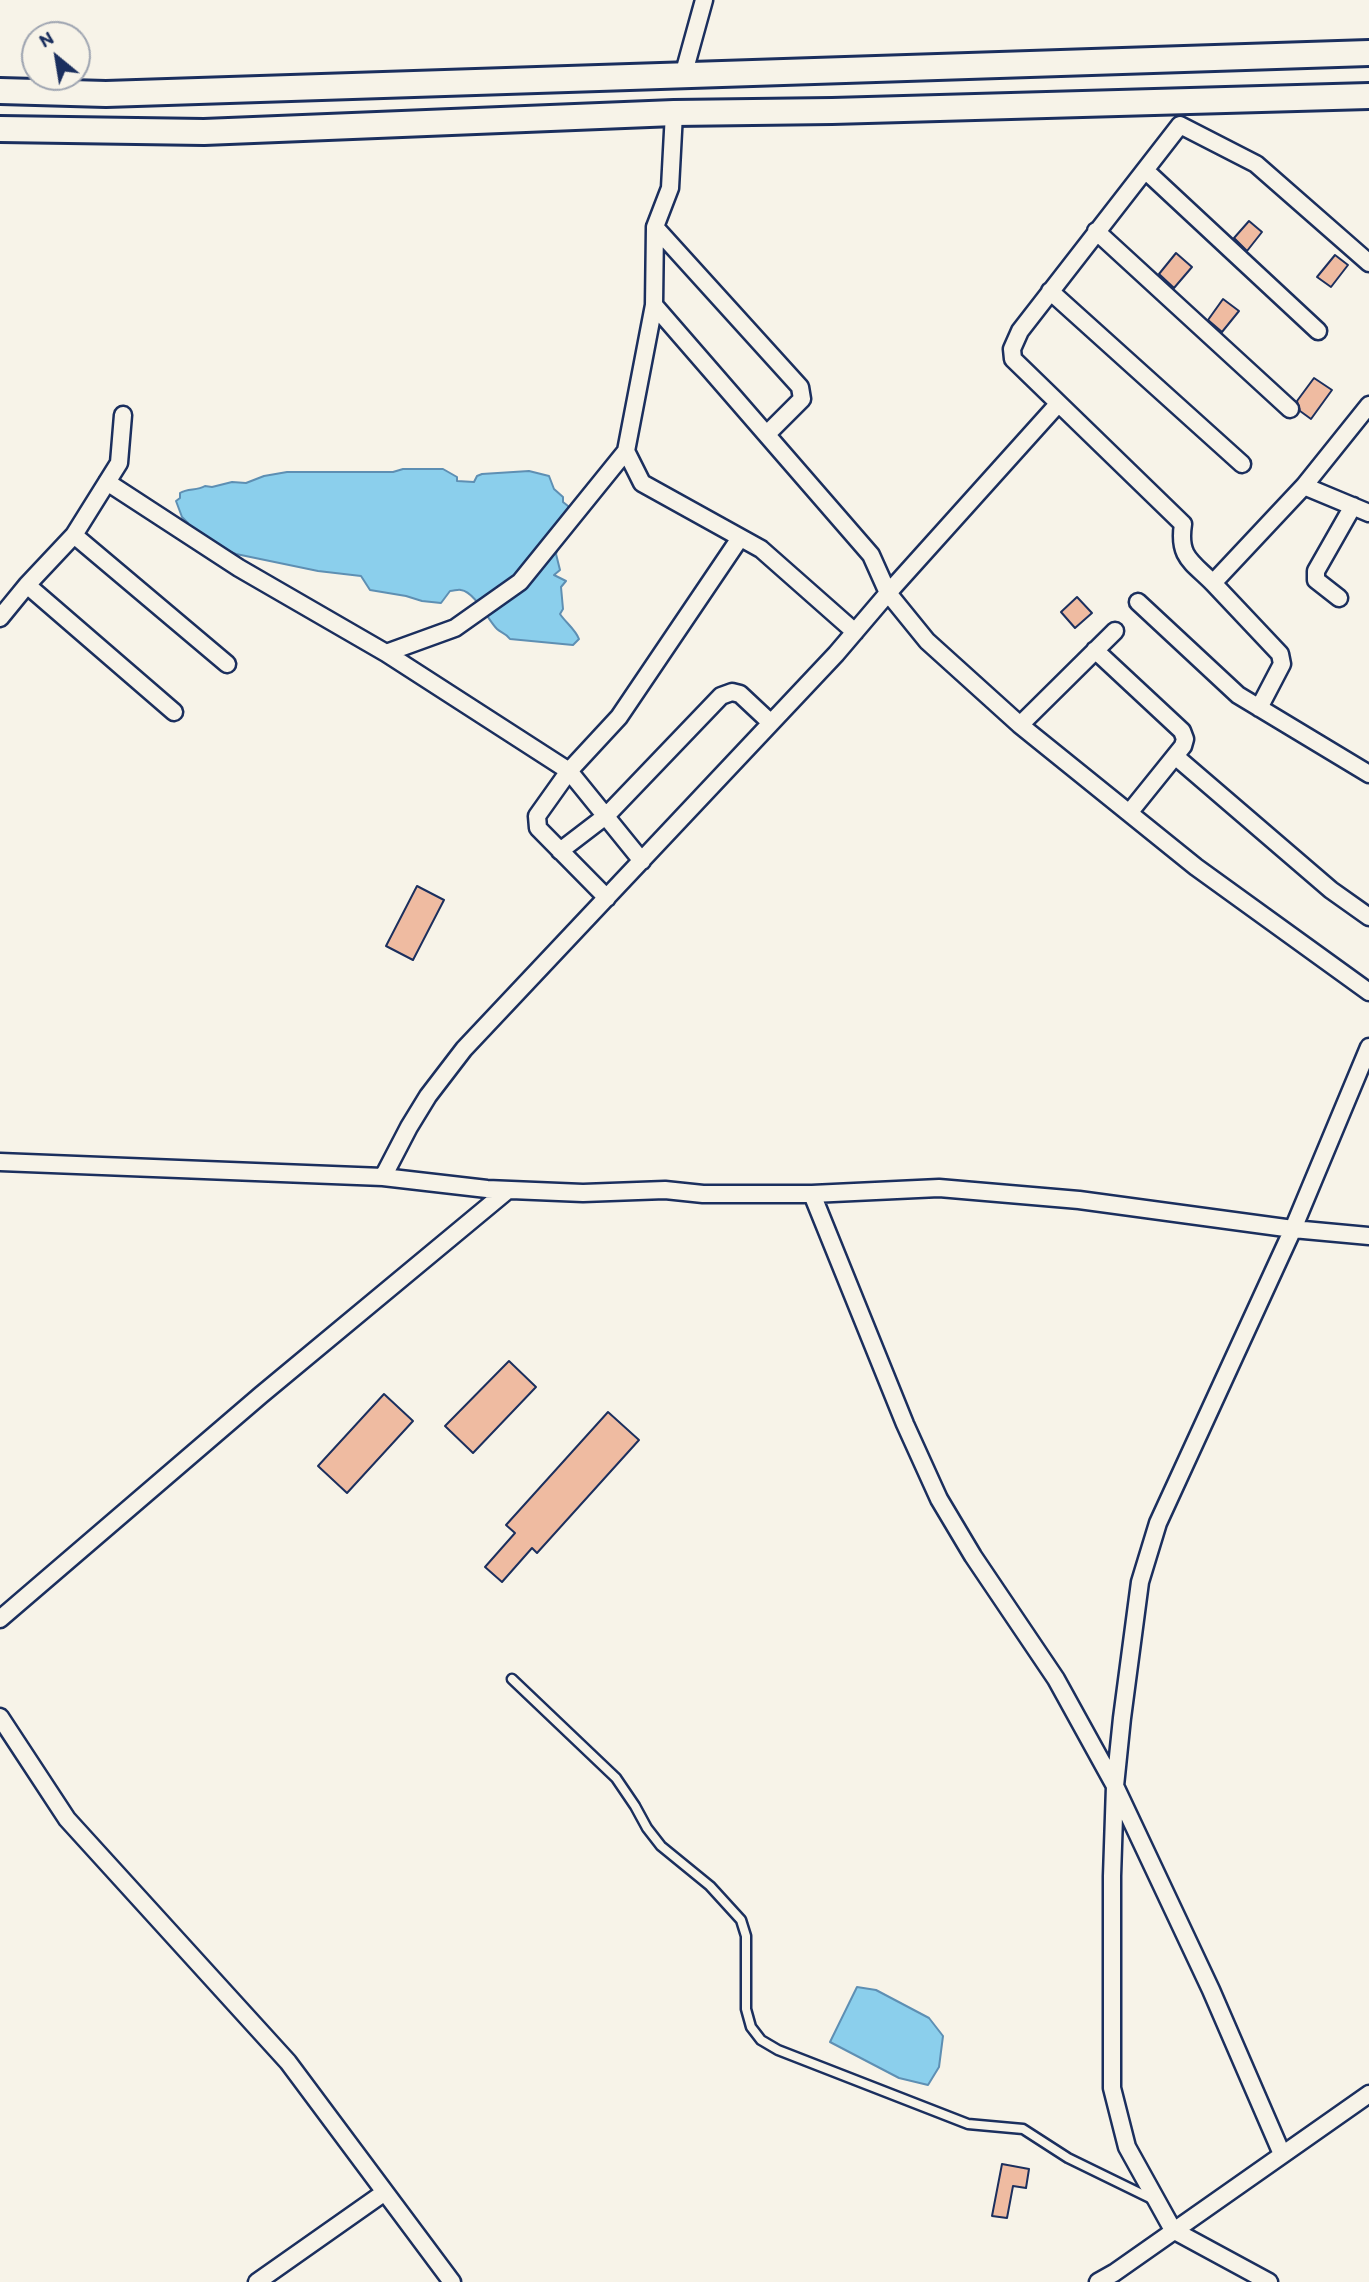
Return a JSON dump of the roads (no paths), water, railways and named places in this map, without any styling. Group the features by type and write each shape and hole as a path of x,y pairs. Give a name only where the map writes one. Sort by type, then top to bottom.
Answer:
{"main road":[{"path":"0,91 106,94 1369,53"},
{"path":"0,129 204,132 674,113 1369,96"}],"street":[{"path":"683,76 704,0"},
{"path":"386,653 455,628 520,582 626,451 654,305 655,227 670,188 674,113"},
{"path":"1259,708 1282,664 1280,654 1182,552 1183,524 1013,359 1012,349 1020,331 1050,291 1180,125 1256,164 1369,263"},
{"path":"1145,170 1318,331"},
{"path":"655,227 800,387 802,399 766,434"},
{"path":"1096,231 1290,409"},
{"path":"1050,291 1241,464"},
{"path":"654,305 872,555 888,593 927,641 1020,725 1196,867 1369,992"},
{"path":"383,1177 428,1096 464,1049 855,632 1058,404"},
{"path":"1213,583 1304,486 1369,405"},
{"path":"0,618 74,535 120,463 123,415"},
{"path":"626,451 642,483 761,549 855,632"},
{"path":"107,482 239,568 386,653 569,771 642,861"},
{"path":"1304,486 1369,513"},
{"path":"1339,598 1316,580 1316,570 1353,506"},
{"path":"74,535 227,664"},
{"path":"607,898 538,828 537,816 569,771 619,717 740,538"},
{"path":"27,585 174,712"},
{"path":"1138,602 1238,695 1369,774"},
{"path":"1020,725 1115,631"},
{"path":"1096,650 1182,731 1185,739 1183,746 1129,813"},
{"path":"560,851 607,815 721,696 732,692 740,694 771,723"},
{"path":"1175,756 1331,890 1369,917"},
{"path":"1269,2282 1173,2230 1127,2147 1112,2088 1112,1876 1115,1786 1140,1583 1158,1523 1293,1229 1369,1047"},
{"path":"0,1162 383,1177 508,1190 583,1194 666,1190 703,1194 812,1194 939,1188 1079,1200 1293,1229 1369,1236"},
{"path":"0,1619 261,1395 508,1190"},
{"path":"812,1194 905,1424 939,1499 973,1556 1056,1679 1115,1786 1211,1990 1282,2154"},
{"path":"0,1717 67,1819 288,2062 452,2282"},
{"path":"1098,2282 1369,2094"},
{"path":"257,2282 385,2192"}],"lane":[{"path":"512,1679 616,1778 646,1828 661,1846 710,1886 741,1920 746,1936 747,2008 751,2026 761,2040 778,2050 968,2124 1023,2129 1068,2158 1157,2201"}],"water":[{"path":"403,469 443,469 457,477 457,481 474,482 477,476 482,474 529,471 549,476 554,489 568,506 568,515 556,554 560,570 554,575 566,581 561,587 563,609 560,614 579,639 573,645 510,639 497,629 471,596 461,590 450,591 441,603 422,601 370,590 361,576 318,571 236,554 220,548 189,529 176,501 180,498 180,493 186,490 232,482 246,483 287,472 393,472"},
{"path":"857,1987 876,1990 929,2018 943,2036 939,2067 928,2085 899,2078 830,2042"}]}
